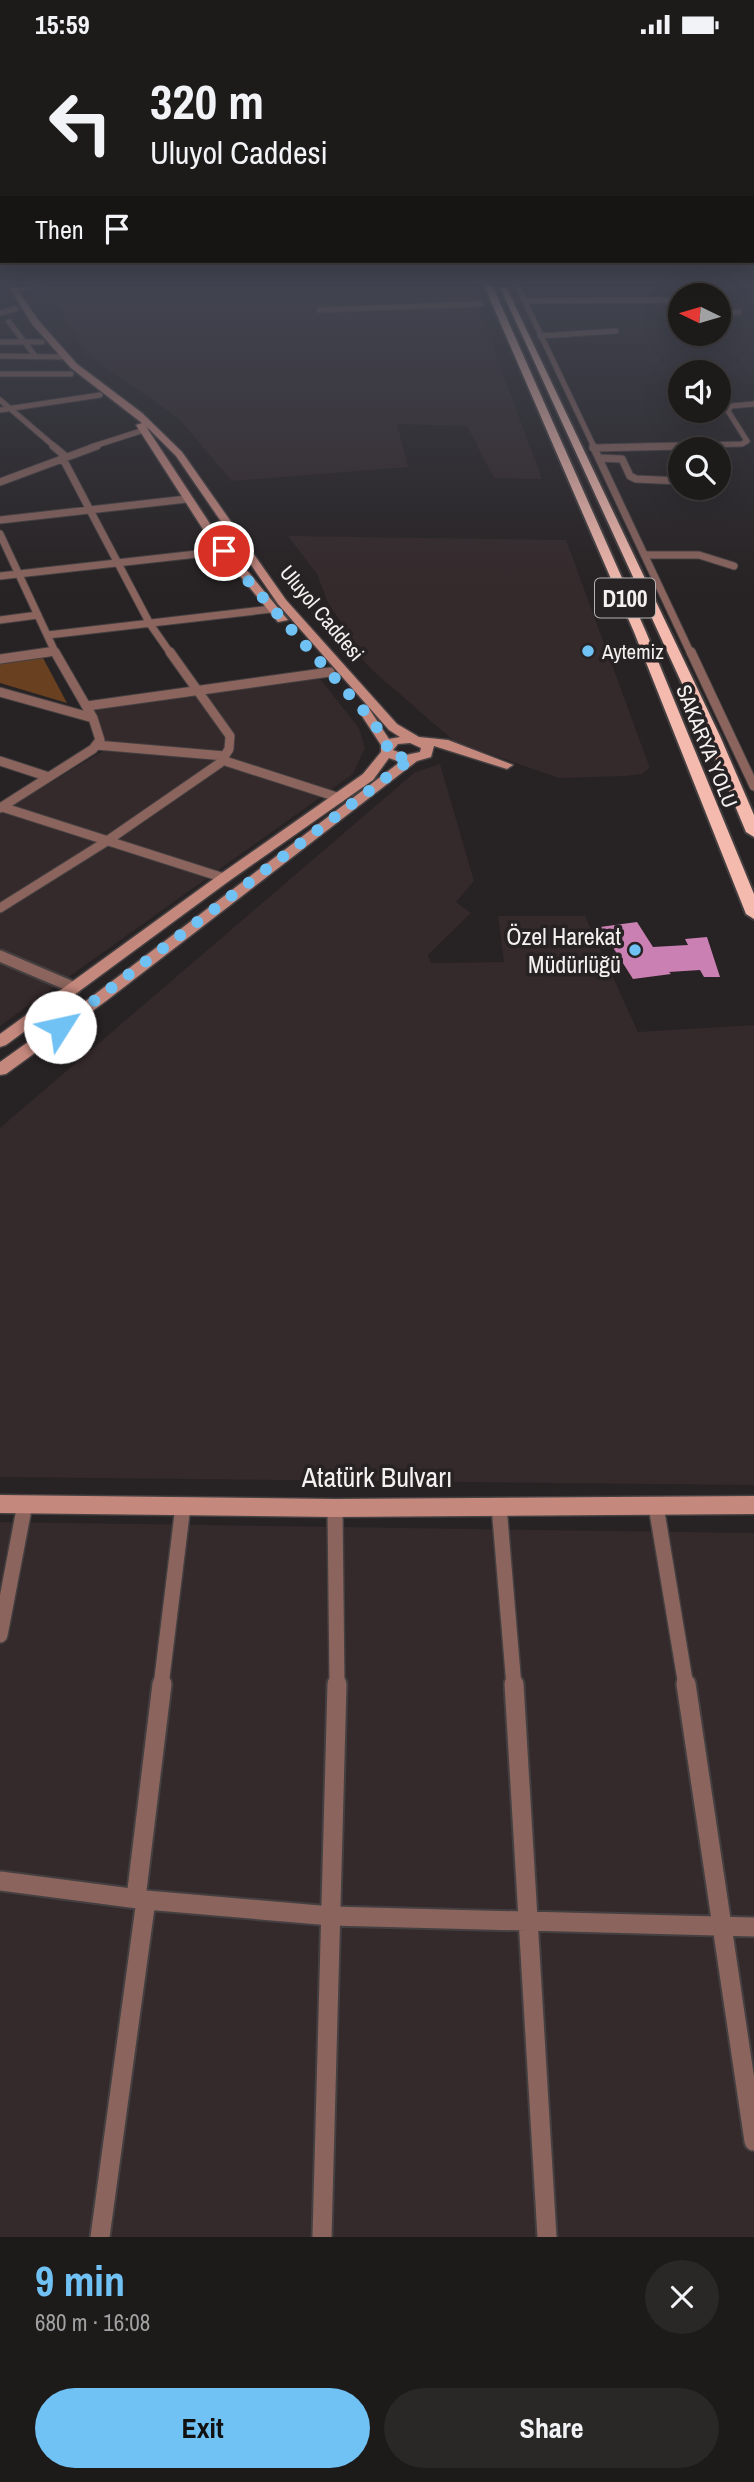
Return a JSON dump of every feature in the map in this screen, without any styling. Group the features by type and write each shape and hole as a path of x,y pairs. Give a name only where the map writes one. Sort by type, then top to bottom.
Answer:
{"highway":[{"name":"SAKARYA YOLU","path":"533,387 640,632 754,914"},
{"name":"D100","path":"550,387 713,736 754,832"}],"main road":[{"name":"Uluyol Caddesi","path":"89,387 146,427 154,450 224,551 272,609 373,721 387,748"},
{"name":"Uluyol Caddesi","path":"97,387 178,454 282,602 393,727 416,740"},
{"path":"0,1070 100,998 429,749 416,740"},
{"path":"0,1042 224,878 368,777 387,748 395,741 444,743 507,765 454,756 397,757 387,748"},
{"name":"Atatürk Bulvarı","path":"0,1504 335,1508 754,1505"}],"street":[{"path":"564,387 647,555 754,786"},
{"path":"0,410 100,395"},
{"path":"0,400 64,456 150,624 230,736 229,749 223,758 107,841 0,908"},
{"path":"593,448 742,444 747,441 729,411 731,406 754,404"},
{"path":"0,481 146,427"},
{"path":"598,459 622,459 630,476 636,479 668,480"},
{"path":"0,520 187,499"},
{"path":"0,534 55,651 93,718 100,740 1,808"},
{"path":"0,576 224,551"},
{"path":"647,555 699,555 734,566"},
{"path":"48,635 272,609"},
{"path":"0,620 38,615"},
{"path":"0,659 55,651"},
{"path":"87,706 330,672"},
{"path":"0,692 93,718"},
{"path":"96,745 223,758 340,798"},
{"path":"0,761 49,777"},
{"path":"1,808 224,878"},
{"path":"0,956 75,988"},
{"path":"0,1635 25,1504"},
{"path":"100,2237 141,1899 183,1506"},
{"path":"499,1506 517,1717 547,2237"},
{"path":"656,1506 673,1596 754,2141"},
{"path":"323,2237 337,1673 335,1508"},
{"path":"0,1881 141,1899 331,1916 754,1927"}],"shaded area":[{"path":"134,387 508,387 542,479 494,478 467,426 397,424 408,467 232,481 177,417"},
{"path":"288,536 566,540 650,768 642,774 625,776 559,778 455,742 373,671 346,642 347,631 328,603 317,574"},
{"path":"43,658 67,703 0,683 0,663"},
{"path":"317,675 359,728 365,748 353,774 0,1026 0,813 108,748 90,701"},
{"path":"440,764 474,881 456,902 471,913 428,955 431,963 504,962 498,916 585,916 638,1032 754,1025 754,1485 0,1477 0,1128 415,772"},
{"path":"0,1522 754,1533 754,2237 0,2237"}],"building":[{"path":"637,922 653,947 688,945 685,939 707,937 720,977 704,977 700,970 669,972 671,974 633,979 600,927"}],"place":[{"name":"Aytemiz","path":"588,651"},
{"name":"Özel Harekat Müdürlüğü","path":"635,950"}],"route":[{"path":"60,1027 412,758 397,757 387,752 387,745 373,721 224,551"}]}
